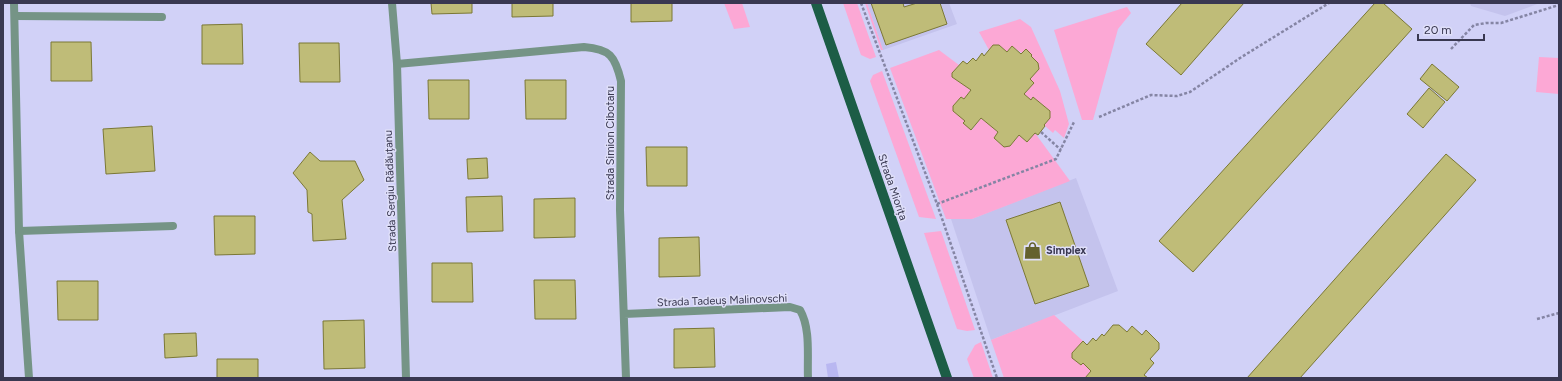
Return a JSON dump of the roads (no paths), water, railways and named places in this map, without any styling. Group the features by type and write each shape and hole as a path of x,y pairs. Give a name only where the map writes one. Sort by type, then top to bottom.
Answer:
{"main road":[{"name":"Strada Miorița","path":"816,3 947,378"}],"street":[{"path":"14,3 19,231 28,378"},
{"name":"Strada Sergiu Rădăuțanu","path":"392,3 397,64 406,378"},
{"path":"15,16 162,17"},
{"name":"Strada Simion Cibotaru","path":"397,64 584,47 599,48 610,54 618,69 621,81 620,210 626,378"},
{"path":"19,231 173,226"},
{"name":"Strada Tadeuș Malinovschi","path":"624,314 790,307 800,310 804,318 806,331 808,378"}],"place":[{"name":"Simplex","path":"1033,250"}]}
